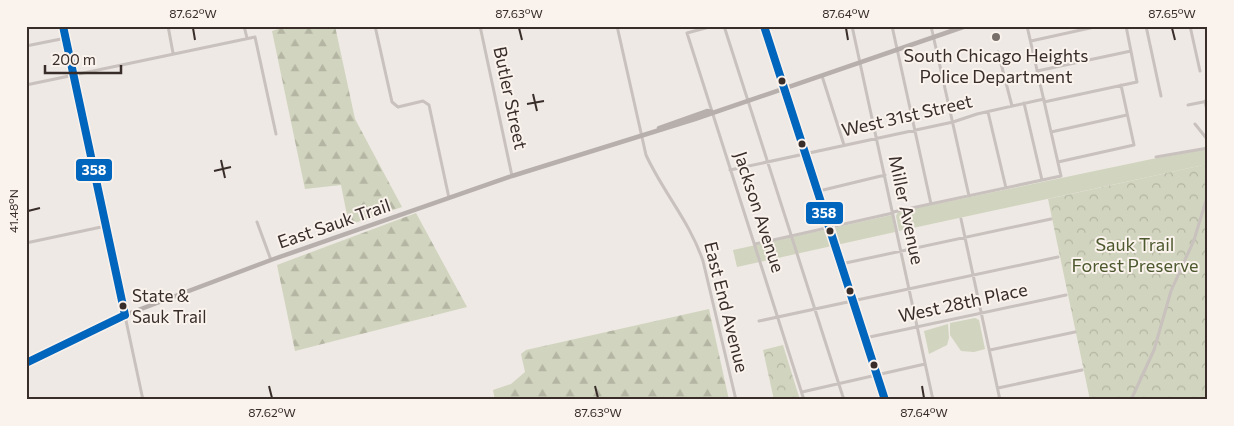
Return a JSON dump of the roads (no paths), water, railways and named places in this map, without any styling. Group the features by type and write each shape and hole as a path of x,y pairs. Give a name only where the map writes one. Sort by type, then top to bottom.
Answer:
{"main road":[{"path":"764,26 885,400"},
{"name":"East Sauk Trail","path":"26,363 125,314 270,260 512,176 822,76 966,26"}],"street":[{"path":"63,26 143,400"},
{"path":"168,26 174,54"},
{"path":"244,26 247,38"},
{"path":"375,26 393,104 398,106 423,102 429,105 450,198"},
{"name":"Butler Street","path":"480,26 512,176"},
{"name":"East End Avenue","path":"618,26 646,155 655,174 696,241 703,261 736,400"},
{"name":"Jackson Avenue","path":"713,26 687,33 804,400"},
{"path":"724,26 844,400"},
{"name":"Miller Avenue","path":"852,26 934,400"},
{"path":"892,26 931,204"},
{"path":"931,26 969,196"},
{"path":"755,244 1061,176 1027,26"},
{"path":"1030,41 1099,26"},
{"path":"1037,71 1131,51 1126,26"},
{"path":"1146,26 1161,96"},
{"path":"1190,26 1200,71"},
{"path":"26,85 255,36 276,134"},
{"path":"26,46 66,38"},
{"name":"West 31st Street","path":"730,170 953,122 1012,106 1137,82 1131,51"},
{"path":"998,52 1012,106"},
{"path":"822,76 844,145"},
{"path":"1058,162 1134,145 1121,85"},
{"path":"1188,105 1206,101 1208,115"},
{"path":"1024,104 1042,180"},
{"path":"988,112 1006,188"},
{"path":"1051,132 1127,115"},
{"path":"1195,124 1208,140"},
{"path":"1156,157 1208,148"},
{"path":"818,191 885,175"},
{"path":"1131,400 1154,350 1171,290 1194,240 1208,194"},
{"path":"961,219 1000,400"},
{"path":"841,264 1050,219"},
{"path":"257,222 270,260"},
{"path":"26,243 106,226"},
{"path":"758,321 1058,257"},
{"name":"West 28th Place","path":"865,338 1066,294"},
{"path":"990,350 1075,332"},
{"path":"802,392 926,364"},
{"path":"998,388 1082,370"}],"place":[{"name":"South Chicago Heights Police Department","path":"996,37"},
{"name":"State & Sauk Trail","path":"123,306"}],"park label":[{"name":"Sauk Trail Forest Preserve","path":"1135,255"}]}
